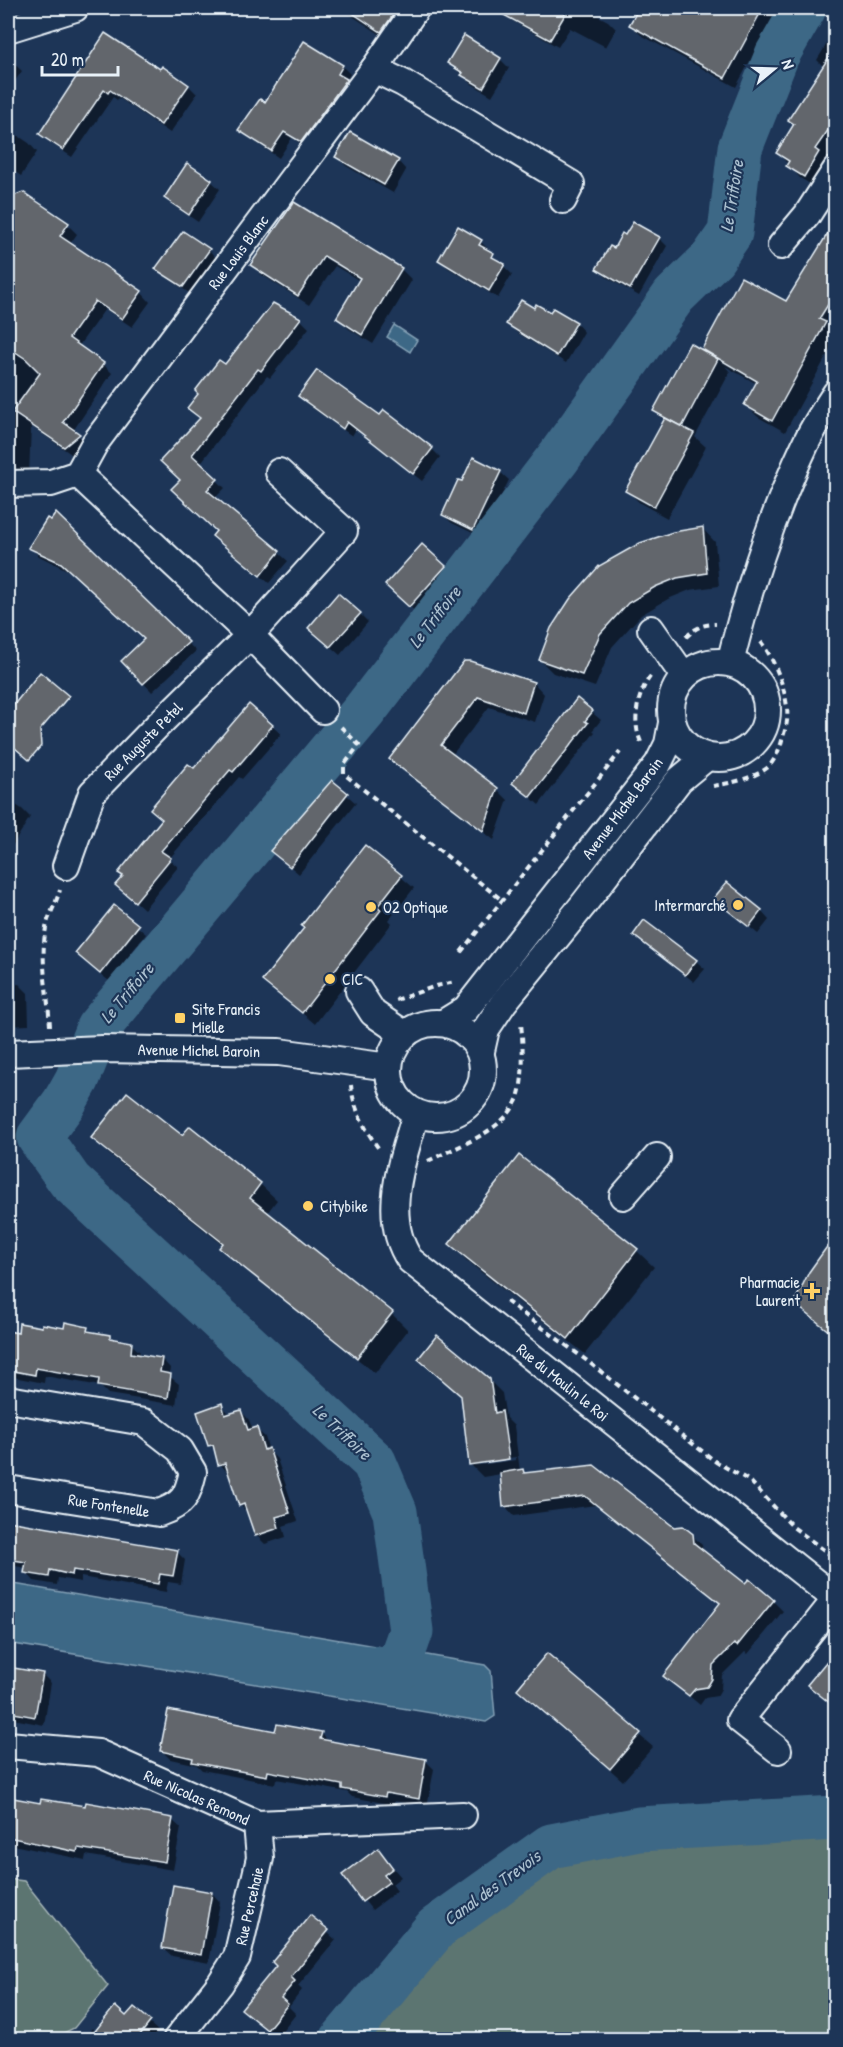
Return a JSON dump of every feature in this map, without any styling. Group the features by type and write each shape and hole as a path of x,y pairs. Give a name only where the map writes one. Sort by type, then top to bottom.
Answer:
{"street":[{"path":"8,29 75,8"},
{"name":"Rue Louis Blanc","path":"78,474 95,443 374,69 416,8"},
{"path":"374,69 403,83 570,184 562,200"},
{"path":"781,246 807,215 836,170"},
{"path":"730,663 738,629 772,525 805,443 836,393"},
{"name":"Rue Auguste Petel","path":"66,866 92,793 250,635 344,531 279,472"},
{"path":"8,484 51,483 78,474 250,635 329,716"},
{"path":"651,628 684,676"},
{"path":"716,662 730,663 754,676 763,691 767,706 765,723 759,738 738,755 723,759 707,758 692,751 679,739 670,711 674,692 684,676 698,666 716,662"},
{"name":"Avenue Michel Baroin","path":"445,1022 466,1009 658,764 668,744 672,723"},
{"name":"Avenue Michel Baroin","path":"480,1051 486,1029 504,1002 583,905 679,780 707,758"},
{"path":"359,992 374,1013 404,1034"},
{"path":"445,1022 458,1027 472,1037 480,1051 484,1077 478,1093 465,1108 450,1116 429,1117 416,1113 402,1103 392,1086 389,1067 392,1051 404,1034 425,1023 445,1022"},
{"name":"Avenue Michel Baroin","path":"8,1053 102,1049 279,1052 389,1067"},
{"name":"Rue du Moulin le Roi","path":"416,1113 403,1158 394,1207 396,1228 402,1247 410,1260 836,1599"},
{"path":"623,1196 657,1156"},
{"name":"Rue Fontenelle","path":"8,1399 144,1422 180,1450 193,1472 187,1495 175,1507 159,1513 8,1489"},
{"path":"778,1750 740,1720 836,1599"},
{"name":"Rue Nicolas Remond","path":"8,1745 98,1753 257,1824 463,1815"},
{"name":"Rue Percehaie","path":"176,2040 220,1984 237,1957 260,1858 257,1824"}],"path":[{"path":"711,786 734,782 768,767 778,753 788,719 782,683 774,664 757,637"},
{"path":"329,716 359,745 344,765 344,774 503,901"},
{"path":"461,952 620,752"},
{"path":"58,1051 44,976 45,943 48,921 58,897 66,866"},
{"path":"425,1163 481,1136 507,1116 517,1101 520,1081 521,1015"},
{"path":"503,1299 596,1367 716,1462 750,1481 793,1527 836,1559"}],"green space":[{"path":"835,1836 835,2039 369,2039 436,1952 488,1909 545,1867 633,1850"},
{"path":"8,1879 24,1881 108,1986 74,2028 52,2039 8,2039"}],"water":[{"path":"394,325 417,340 410,352 387,337"},
{"path":"8,1583 485,1665 491,1671 495,1716 486,1722 8,1643"}],"building":[{"path":"345,8 398,8 381,32"},
{"path":"491,8 569,8 550,40"},
{"path":"639,8 763,8 725,78 629,25"},
{"path":"105,33 160,69 162,66 189,85 161,125 110,90 108,93 104,90 63,150 39,134"},
{"path":"464,35 501,58 483,88 461,75 463,73 447,63"},
{"path":"304,41 343,65 338,74 347,79 301,142 284,132 271,151 238,130 260,99 265,102"},
{"path":"836,46 836,119 815,149 819,152 804,177 786,166 789,161 776,153 794,124 788,120"},
{"path":"350,132 399,160 384,185 335,157"},
{"path":"187,163 212,180 189,215 164,198"},
{"path":"23,192 69,223 60,236 142,291 122,319 95,301 69,338 104,363 63,422 80,434 64,447 12,412 40,373 26,359 8,347 8,198"},
{"path":"294,202 402,268 362,335 336,318 360,278 324,256 298,296 250,265"},
{"path":"836,220 836,292 819,319 826,322 772,421 744,405 757,381 702,349 741,277 786,301"},
{"path":"633,222 660,237 630,289 596,269 610,246 614,248 622,233 625,235"},
{"path":"458,226 482,240 479,245 494,253 492,257 505,264 489,291 438,260"},
{"path":"183,231 210,249 183,287 155,269"},
{"path":"521,300 534,308 536,304 550,312 553,308 577,322 557,356 506,324"},
{"path":"273,303 301,318 261,371 258,369 192,455 218,479 207,490 280,551 260,576 212,536 216,531 171,489 180,480 160,461 200,418 187,408 198,394 195,391 219,360 225,364"},
{"path":"690,343 718,359 682,427 653,411"},
{"path":"317,370 380,415 384,410 433,448 413,474 347,422 343,429 298,396"},
{"path":"665,418 694,433 654,507 625,491"},
{"path":"473,457 501,471 473,530 442,515 458,480 462,481"},
{"path":"56,513 189,642 143,684 121,661 144,639 61,563 28,548 47,518 51,520"},
{"path":"703,527 707,573 677,578 655,587 628,603 600,634 582,675 539,660 551,628 570,599 599,566 640,543 673,532"},
{"path":"422,544 446,566 409,607 385,585"},
{"path":"338,593 361,613 330,647 308,628"},
{"path":"464,661 534,682 524,713 478,697 441,745 498,788 483,831 389,759"},
{"path":"40,672 69,696 40,730 41,746 29,760 8,742 8,712"},
{"path":"577,698 593,711 585,721 588,723 530,797 512,783"},
{"path":"249,704 273,725 233,772 230,770 161,851 171,858 135,902 115,885 123,876 118,873 162,819 150,809 188,764 194,768"},
{"path":"332,780 348,793 290,867 270,851"},
{"path":"365,845 402,875 377,907 381,910 302,1013 262,981 304,928 301,926"},
{"name":"Intermarché","path":"727,882 762,910 749,927 713,899"},
{"path":"114,905 139,925 100,974 75,953"},
{"path":"644,920 697,960 685,975 633,935"},
{"path":"127,1092 182,1135 190,1126 261,1183 250,1198 393,1312 357,1358 219,1248 223,1243 91,1138"},
{"path":"519,1155 638,1249 568,1339 449,1244"},
{"path":"836,1234 836,1337 794,1303 809,1272"},
{"path":"65,1322 88,1327 87,1331 110,1335 110,1338 132,1342 131,1353 162,1358 160,1372 171,1374 168,1398 98,1386 99,1379 36,1368 35,1375 8,1370 8,1331 18,1333 19,1323 64,1328"},
{"path":"437,1335 490,1379 495,1413 502,1411 509,1459 469,1465 461,1396 418,1359"},
{"path":"222,1403 225,1415 241,1410 248,1430 257,1427 264,1450 269,1448 290,1513 276,1517 279,1528 255,1536 244,1504 239,1506 225,1463 218,1465 213,1445 208,1446 197,1412"},
{"path":"594,1465 674,1527 683,1526 693,1534 694,1543 745,1583 749,1579 774,1600 737,1646 734,1644 713,1665 712,1679 707,1687 695,1689 689,1696 663,1676 720,1603 585,1496 503,1507 500,1473 523,1469 524,1473"},
{"path":"8,1521 178,1550 173,1576 160,1574 158,1584 73,1570 72,1575 50,1570 49,1577 24,1573 26,1562 8,1559"},
{"path":"836,1650 836,1708 807,1685"},
{"path":"547,1653 641,1733 610,1769 517,1689"},
{"path":"8,1667 43,1673 35,1717 8,1712"},
{"path":"168,1710 275,1731 277,1724 322,1732 320,1739 426,1759 419,1799 386,1793 385,1797 342,1789 342,1785 268,1771 267,1776 223,1768 192,1762 193,1758 160,1751"},
{"path":"8,1797 40,1803 41,1799 85,1806 86,1802 173,1818 165,1862 78,1848 77,1852 8,1837"},
{"path":"378,1848 393,1868 384,1875 389,1882 362,1902 342,1875"},
{"path":"173,1885 212,1892 201,1955 162,1948"},
{"path":"310,1915 329,1930 291,1977 295,1981 281,1998 288,2004 267,2030 241,2009 276,1966 272,1962"},
{"path":"115,2006 126,2016 134,2007 151,2021 136,2040 88,2040"}],"waterway":[{"name":"Le Triffoire","path":"357,1667 397,1670 411,1631 395,1512 374,1462 70,1181 39,1137 64,1103 77,1080 98,1028 364,711 559,457 674,296 713,258 730,233 740,148 777,55 804,8"},
{"name":"Canal des Trevois","path":"342,2040 436,1928 551,1846 639,1829 836,1818"}],"place":[{"name":"Intermarché","path":"738,905"},
{"name":"O2 Optique","path":"371,907"},
{"name":"CIC","path":"330,979"},
{"name":"Site Francis Mielle","path":"180,1018"},
{"name":"Citybike","path":"308,1206"},
{"name":"Pharmacie Laurent","path":"812,1291"}]}
